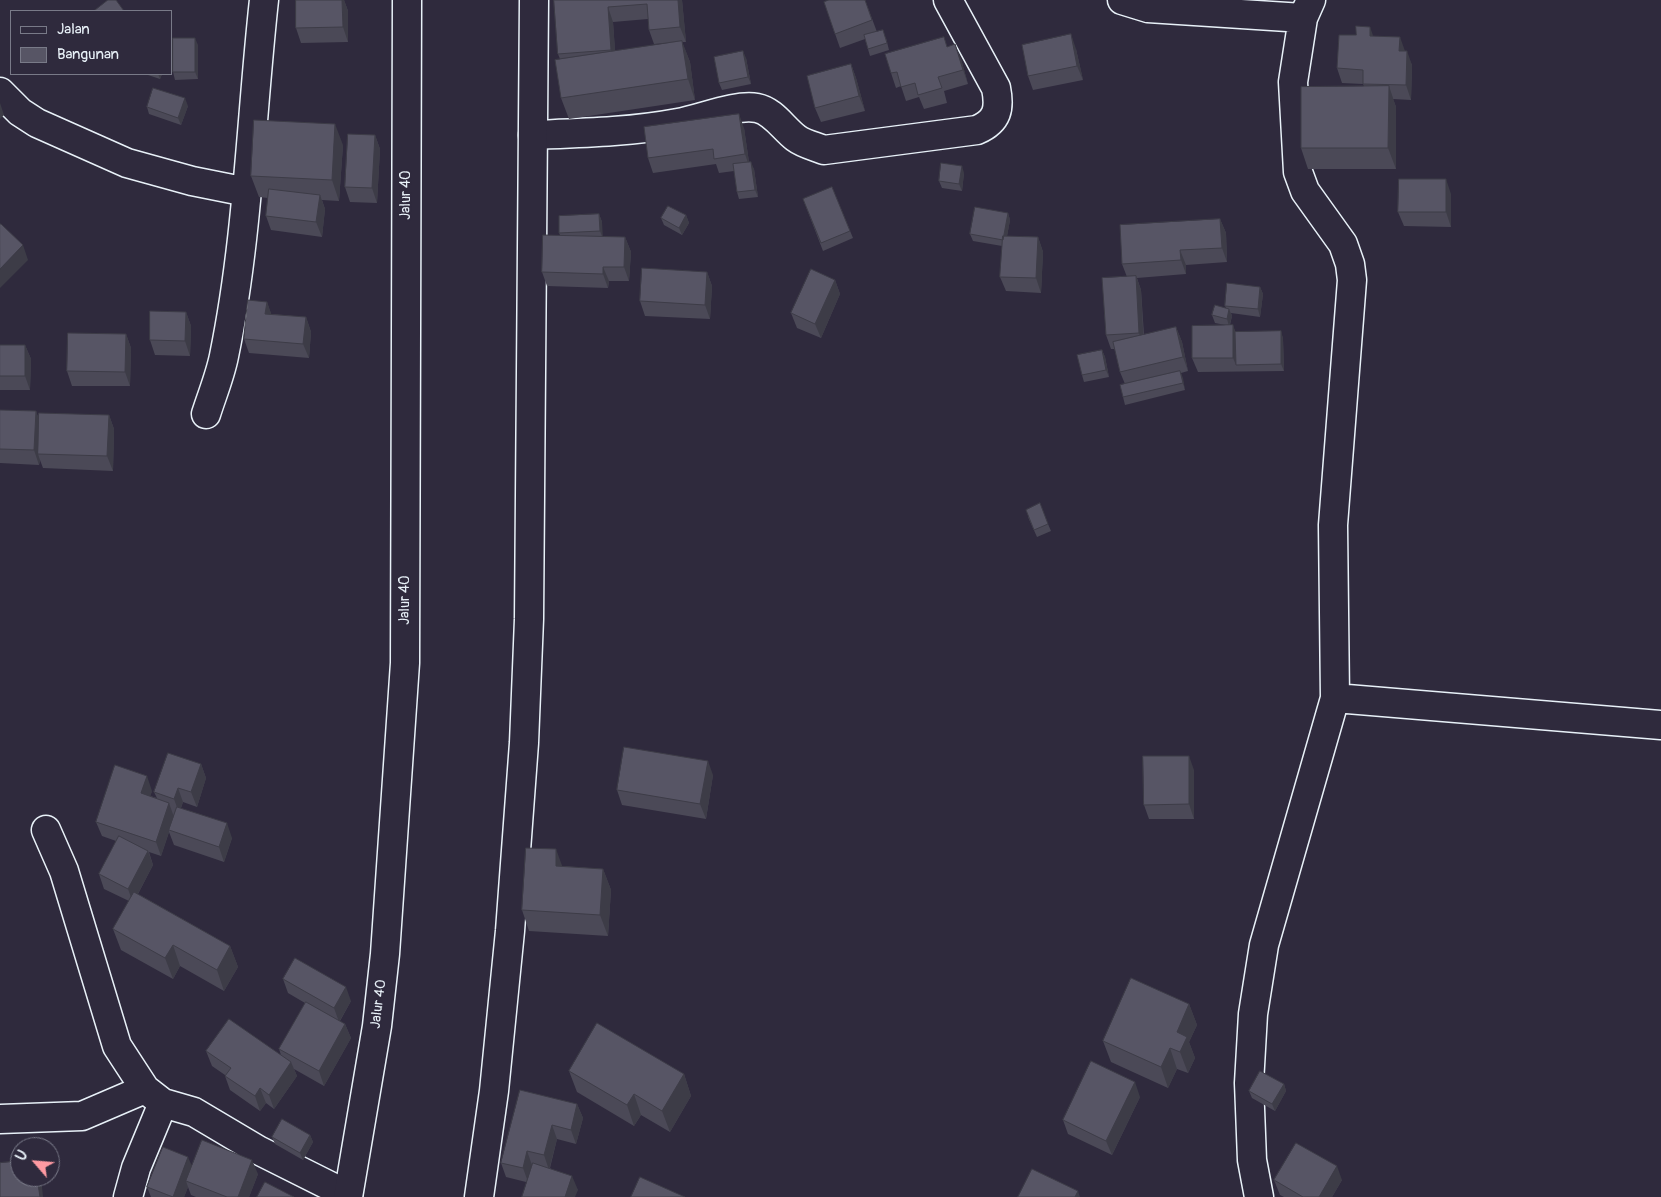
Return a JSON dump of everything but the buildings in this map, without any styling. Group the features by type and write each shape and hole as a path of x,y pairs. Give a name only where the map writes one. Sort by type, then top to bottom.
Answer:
{"main road":[{"path":"206,414 224,358 235,285 247,192 264,0"},
{"name":"Jalur 40","path":"348,1196 377,1026 382,981 405,663 407,0"},
{"path":"479,1197 494,1090 524,743 529,619 529,410 534,135 534,0"},
{"path":"534,135 621,131 679,123 721,112 749,108 767,111 796,138 805,144 824,150 977,130 992,121 997,111 999,102 996,88 948,0"},
{"path":"1122,0 1148,8 1307,9 1293,82 1298,172 1304,191 1343,244 1350,264 1352,280 1333,525 1336,698 1264,945 1255,1004 1249,1083 1252,1160 1259,1197"},
{"path":"0,92 20,112 37,123 127,163 192,181 247,192"},
{"path":"1336,698 1661,725"},
{"path":"46,830 64,871 117,1046 154,1096 194,1112 258,1150 348,1196"},
{"path":"0,1119 82,1116 154,1096"},
{"path":"128,1197 154,1096"}]}
